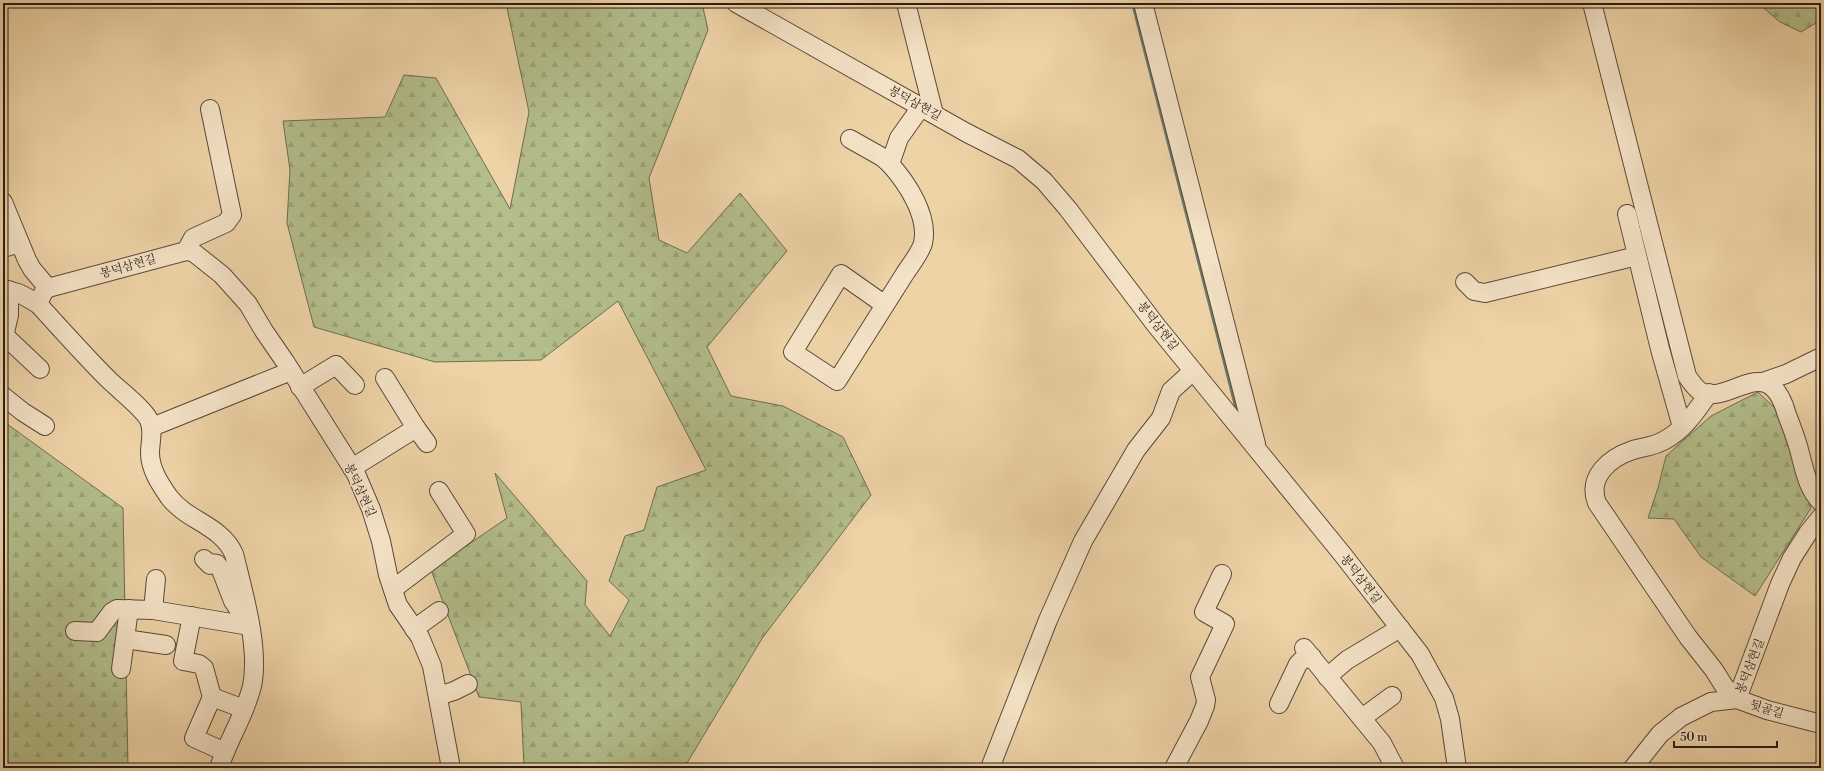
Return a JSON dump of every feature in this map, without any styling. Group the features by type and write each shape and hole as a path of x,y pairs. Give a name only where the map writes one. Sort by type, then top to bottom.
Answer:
{"street":[{"name":"봉덕삼현길","path":"736,3 927,110 1018,158 1044,181 1068,209 1155,324 1258,450 1420,654 1444,698 1450,719 1457,768"},
{"path":"890,164 899,138 927,110 906,3"},
{"path":"1143,3 1258,450"},
{"path":"1592,3 1682,363 1692,384 1702,392 1714,394 1754,382 1763,382 1786,374 1821,357"},
{"path":"186,251 193,238 226,223 232,216 210,109"},
{"path":"850,139 882,157 899,175 924,223 923,244 885,306 837,381 793,352 841,274 885,306"},
{"path":"3,202 32,269 48,288 44,291 38,304"},
{"path":"1627,214 1662,356 1682,427"},
{"path":"3,248 20,242"},
{"name":"봉덕삼현길","path":"48,288 186,251 193,252 222,275 248,304 264,332 291,371 352,468 371,509 382,542 388,575 398,605 420,637 432,666 451,768"},
{"path":"1465,282 1474,291 1485,293 1638,256"},
{"path":"40,370 4,338 9,315 6,291 18,292 38,304 108,379 147,417 152,427 150,454 151,463 161,486 178,507 217,532 230,546 246,600 250,626 253,674 252,686 244,709 222,760 194,738 205,708 212,697 204,668 199,664 183,661 192,616"},
{"path":"300,387 336,365 356,385"},
{"path":"152,427 291,371"},
{"path":"990,768 1048,620 1086,534 1136,450 1161,418 1171,391 1193,371"},
{"path":"385,378 427,443"},
{"path":"1763,382 1770,385 1779,394 1798,446 1807,481 1813,494 1821,502"},
{"path":"1709,393 1682,427 1666,440 1653,446 1623,454 1604,468 1596,478 1594,495 1597,503 1688,636 1714,670 1724,686 1737,699"},
{"path":"3,396 23,412 45,426"},
{"path":"352,468 416,428"},
{"path":"393,589 466,534 439,491"},
{"name":"봉덕삼현길","path":"1641,764 1660,734 1681,716 1711,702 1737,699 1780,584 1789,565 1808,533 1821,517"},
{"path":"204,559 210,565 209,563 217,564 221,570 233,601 250,626"},
{"path":"1174,768 1199,721 1205,706 1206,700 1200,677 1225,624 1204,612 1222,574"},
{"path":"153,610 156,579"},
{"path":"75,631 97,632 112,612 117,609 153,610 250,626"},
{"path":"121,669 129,609"},
{"path":"414,629 439,611"},
{"path":"1327,677 1347,660 1400,628"},
{"path":"125,638 166,645"},
{"path":"1279,704 1298,664 1308,653 1382,743 1395,768"},
{"path":"438,696 454,691 468,684"},
{"path":"1362,718 1392,696"},
{"path":"212,697 244,709"},
{"name":"뒷골길","path":"1737,699 1767,710 1821,724"}],"green space":[{"path":"506,3 702,3 708,30 649,178 659,240 687,253 740,193 787,251 707,347 731,396 783,406 843,437 871,495 763,637 684,768 524,768 521,702 479,697 431,570 507,518 495,473 587,581 585,605 610,636 629,600 609,581 625,536 644,530 657,487 706,470 618,301 541,360 435,362 314,327 287,223 290,170 283,121 385,117 404,75 436,78 510,209 529,112"},
{"path":"1758,3 1821,3 1821,20 1801,32 1780,22"},
{"path":"1758,392 1777,410 1811,508 1755,596 1701,557 1674,519 1648,518 1658,488 1666,456 1711,416"},
{"path":"3,421 123,508 128,768 3,768"}],"waterway":[{"path":"1133,3 1237,410"}]}
